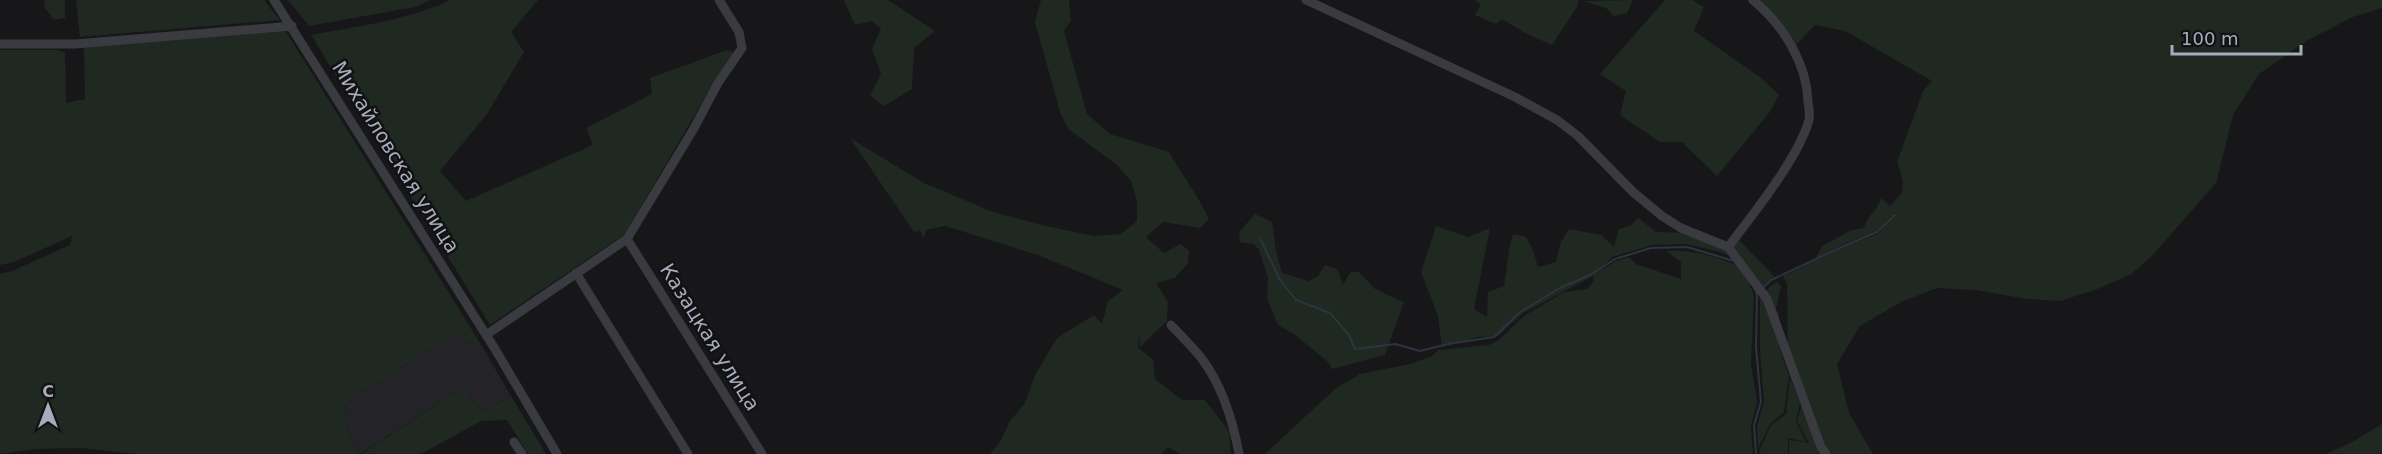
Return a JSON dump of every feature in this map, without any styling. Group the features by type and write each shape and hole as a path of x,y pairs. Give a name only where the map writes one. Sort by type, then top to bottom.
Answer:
{"street":[{"name":"Михайловская улица","path":"274,0 486,335 557,454"},
{"path":"486,335 627,238 693,130 718,83 742,48 739,32 719,0"},
{"path":"1306,0 1515,97 1557,120 1578,136 1633,192 1662,216 1731,251 1767,299 1821,447 1826,454"},
{"path":"1731,251 1794,152 1809,119 1808,92 1803,68 1781,31 1754,0"},
{"path":"0,44 75,44 292,26"},
{"name":"Казацкая улица","path":"627,238 762,454"},
{"path":"576,273 688,454"},
{"path":"1171,325 1203,360 1224,398 1234,426 1239,454"},
{"path":"514,442 522,454"}],"shaded area":[{"path":"44,0 65,0 65,18 54,20 45,8"},
{"path":"76,0 264,0 280,20 80,37"},
{"path":"288,0 431,0 415,7 309,26"},
{"path":"450,0 538,0 511,32 524,52 487,114 440,171 466,201 593,145 586,128 652,94 650,78 727,50 734,52 625,234 490,325 311,35 399,18"},
{"path":"844,0 888,0 935,31 914,48 912,89 884,106 870,96 881,73 872,49 881,29 872,21 855,25"},
{"path":"1041,0 1069,0 1071,21 1064,31 1087,114 1110,134 1169,152 1209,219 1200,228 1163,222 1146,237 1164,253 1180,244 1189,250 1188,263 1175,278 1156,283 1168,302 1167,321 1140,347 1139,334 1138,348 1153,359 1155,379 1182,400 1205,400 1229,431 1231,454 1180,454 1168,447 1162,454 990,454 1000,442 1010,421 1025,403 1035,375 1057,338 1094,315 1102,324 1108,301 1123,290 1038,255 945,226 926,230 924,238 920,231 914,232 850,138 924,183 993,212 1094,236 1121,234 1137,221 1137,202 1131,181 1116,164 1068,129 1060,112 1035,22"},
{"path":"1474,0 1579,0 1577,7 1552,45 1502,19 1496,24 1475,15 1481,4"},
{"path":"1633,0 1627,13 1614,16 1606,8 1583,1"},
{"path":"1665,0 1692,0 1704,7 1694,31 1760,77 1779,95 1769,113 1717,176 1682,142 1660,142 1620,115 1626,91 1600,74"},
{"path":"1760,0 2382,0 2382,8 2353,17 2306,41 2259,74 2233,115 2216,183 2152,256 2130,275 2095,290 2060,301 2027,299 1975,290 1937,288 1901,302 1860,326 1837,364 1849,413 1873,454 1829,454 1823,445 1788,350 1787,284 1783,276 1877,234 1896,215 1897,212 1877,231 1815,259 1822,246 1852,230 1864,228 1881,198 1890,206 1902,193 1903,181 1897,162 1923,91 1932,81 1845,31 1815,25 1796,45"},
{"path":"285,30 482,346 452,335 353,398 344,408 349,437 360,454 136,454 81,448 36,449 0,454 0,274 12,271 70,245 72,236 14,262 0,265 0,50 57,50 65,53 66,103 85,99 84,47"},
{"path":"1255,214 1272,222 1282,273 1308,281 1318,276 1325,265 1337,269 1343,284 1351,272 1359,272 1375,289 1404,302 1385,355 1332,369 1328,362 1294,334 1278,325 1267,298 1268,278 1259,250 1253,244 1240,242 1239,232"},
{"path":"1638,218 1656,232 1687,233 1730,245 1740,241 1774,276 1757,291 1745,262 1720,252 1687,244 1652,245 1612,257 1596,273 1616,261 1629,257 1636,264 1681,279 1681,262 1666,251 1686,251 1705,255 1742,267 1754,295 1751,363 1757,402 1751,426 1753,454 1265,454 1336,388 1360,374 1410,364 1430,357 1439,350 1489,345 1499,340 1524,316 1564,292 1587,289 1594,281 1593,276 1523,313 1498,336 1477,337 1442,347 1438,316 1421,272 1436,226 1468,237 1490,228 1474,309 1487,317 1488,292 1504,286 1513,234 1526,237 1538,267 1556,262 1561,242 1569,229 1601,235 1614,247 1619,229 1630,226"},
{"path":"1777,281 1781,286 1776,309 1779,314 1779,347 1789,376 1784,412 1770,424 1758,449 1757,426 1764,402 1760,349 1760,296"},
{"path":"452,335 482,346 511,396 482,413 463,387 360,454 349,437 344,408 353,398"},
{"path":"1790,378 1800,402 1796,421 1806,442 1788,438 1788,454 1760,454 1759,451 1771,425 1786,414"},
{"path":"463,387 482,413 511,396 546,454 528,454 507,420 481,421 421,454 361,454"},
{"path":"1802,404 1823,454 1789,454 1789,440 1809,443 1797,421"},
{"path":"2382,424 2382,454 2326,454 2354,441"}],"waterway":[{"path":"1763,288 1771,280 1877,232 1895,215"},
{"path":"1260,238 1280,280 1296,300 1330,313 1349,335 1355,349 1395,344 1420,351 1494,337 1520,312 1560,288 1592,274 1615,259 1651,248 1687,247 1734,261"},
{"path":"1754,288 1757,294 1756,347 1761,402 1754,425 1756,454"}]}
